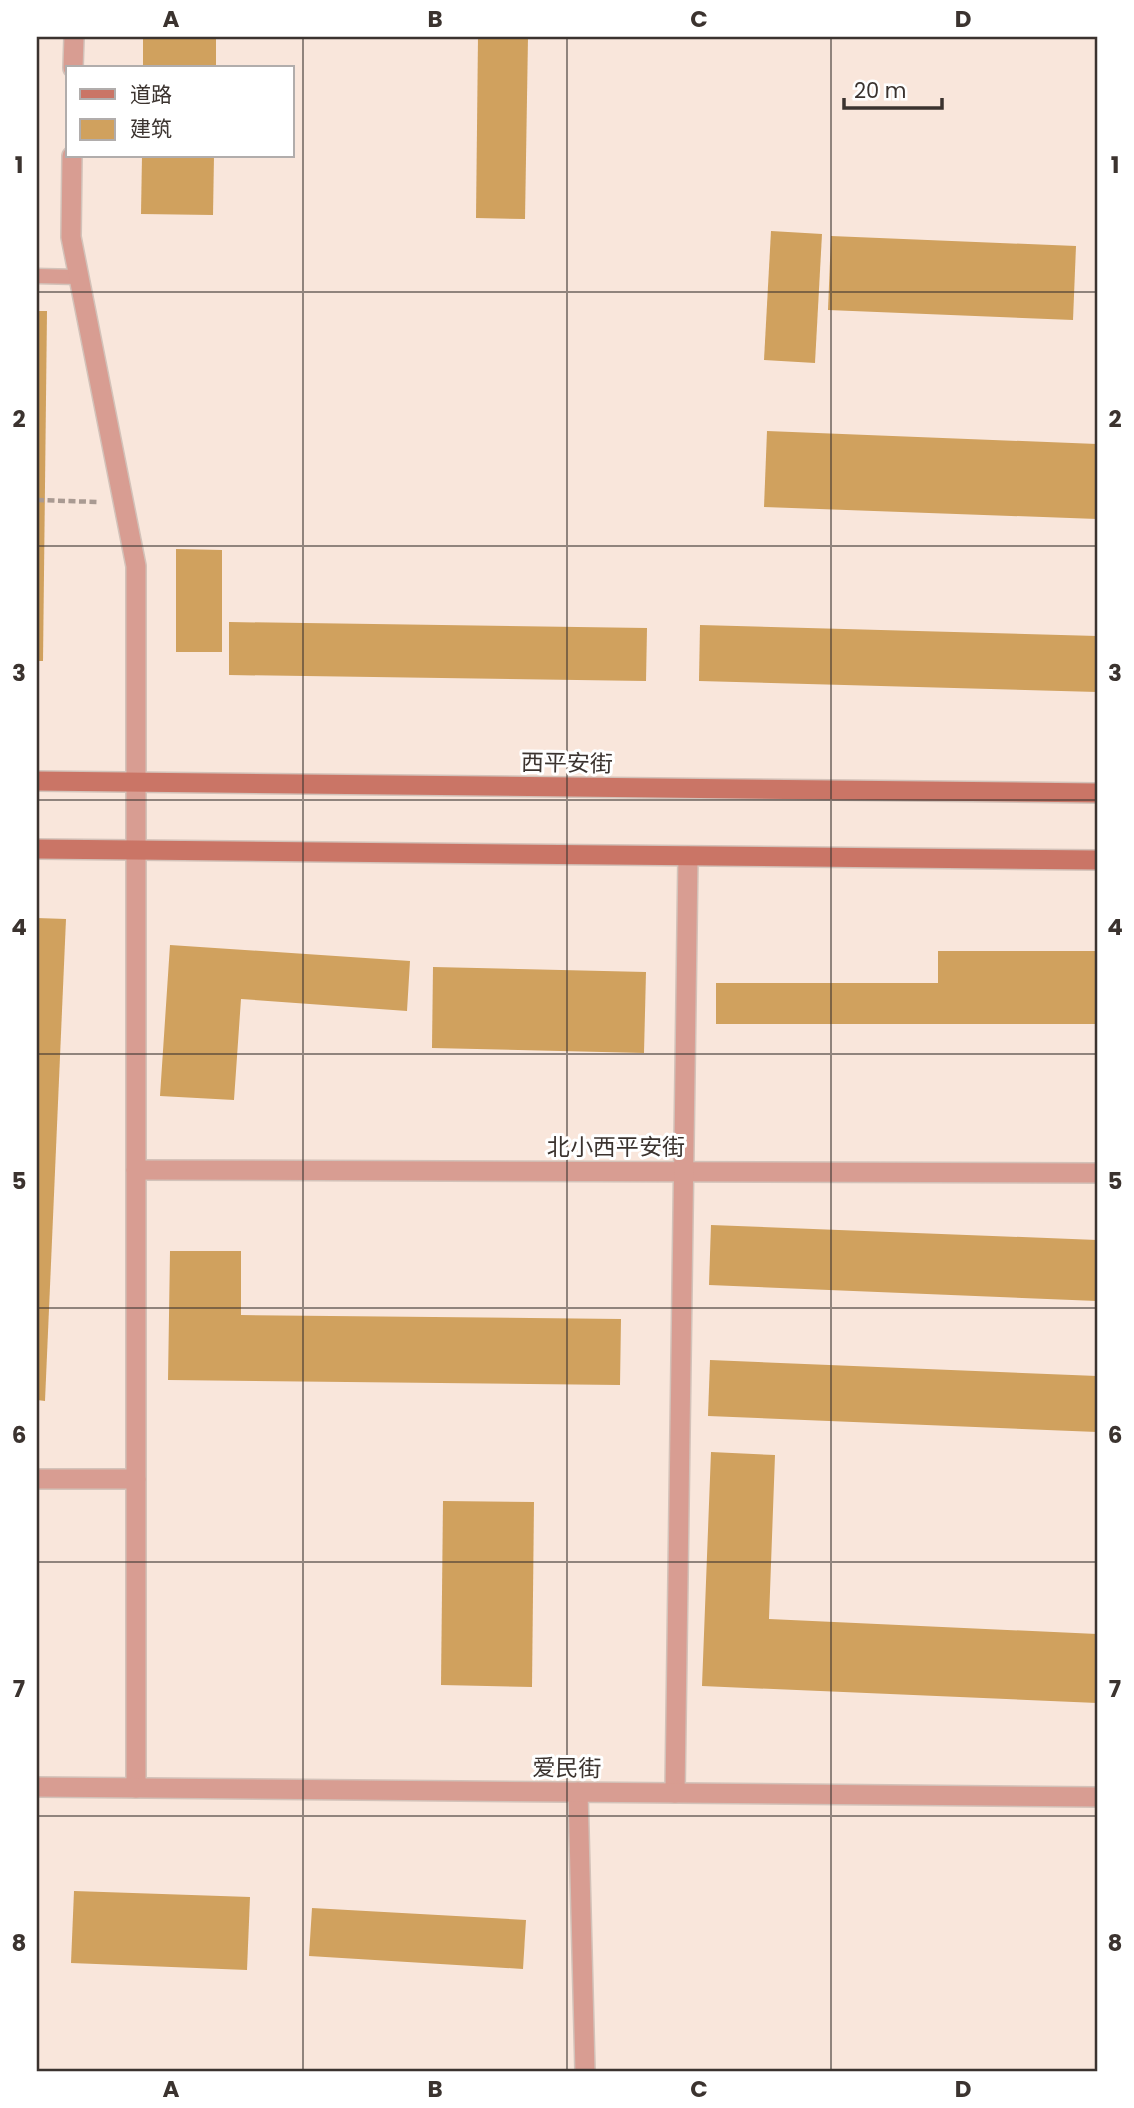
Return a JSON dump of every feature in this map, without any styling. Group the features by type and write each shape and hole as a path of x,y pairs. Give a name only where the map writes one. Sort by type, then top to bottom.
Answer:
{"main road":[{"name":"西平安街","path":"37,782 1097,793"},
{"path":"37,849 1097,860"}],"street":[{"path":"73,66 74,37"},
{"path":"72,158 71,237 136,566 135,1788"},
{"path":"675,1793 688,856"},
{"name":"北小西平安街","path":"135,1170 1097,1172"},
{"path":"37,1479 136,1479"},
{"name":"爱民街","path":"37,1787 1097,1797"},
{"path":"578,1792 585,2071"}],"lane":[{"path":"37,276 79,277"}],"path":[{"path":"37,500 123,502"}],"building":[{"path":"143,37 216,37 216,66 143,66"},
{"path":"478,37 528,37 525,219 476,218"},
{"path":"142,158 214,158 213,215 141,214"},
{"path":"771,231 822,234 815,363 764,360"},
{"path":"831,236 1076,246 1073,320 828,310"},
{"path":"37,311 47,311 43,661 37,661"},
{"path":"767,431 1097,444 1097,519 764,507"},
{"path":"176,549 222,550 222,652 176,652"},
{"path":"229,622 647,628 646,681 229,675"},
{"path":"700,625 1097,636 1097,692 699,681"},
{"path":"37,918 66,919 45,1401 37,1400"},
{"path":"170,945 410,961 407,1011 241,999 234,1100 160,1096"},
{"path":"938,951 1097,951 1097,1024 716,1024 716,983 938,983"},
{"path":"433,967 646,972 644,1053 432,1048"},
{"path":"711,1225 1097,1240 1097,1301 709,1285"},
{"path":"170,1251 241,1251 241,1315 621,1319 620,1385 168,1380"},
{"path":"710,1360 1097,1376 1097,1432 708,1416"},
{"path":"711,1452 775,1455 769,1619 1097,1634 1097,1703 702,1686"},
{"path":"443,1501 534,1502 532,1687 441,1685"},
{"path":"74,1891 250,1897 247,1970 71,1963"},
{"path":"312,1908 526,1920 523,1969 309,1956"}]}
